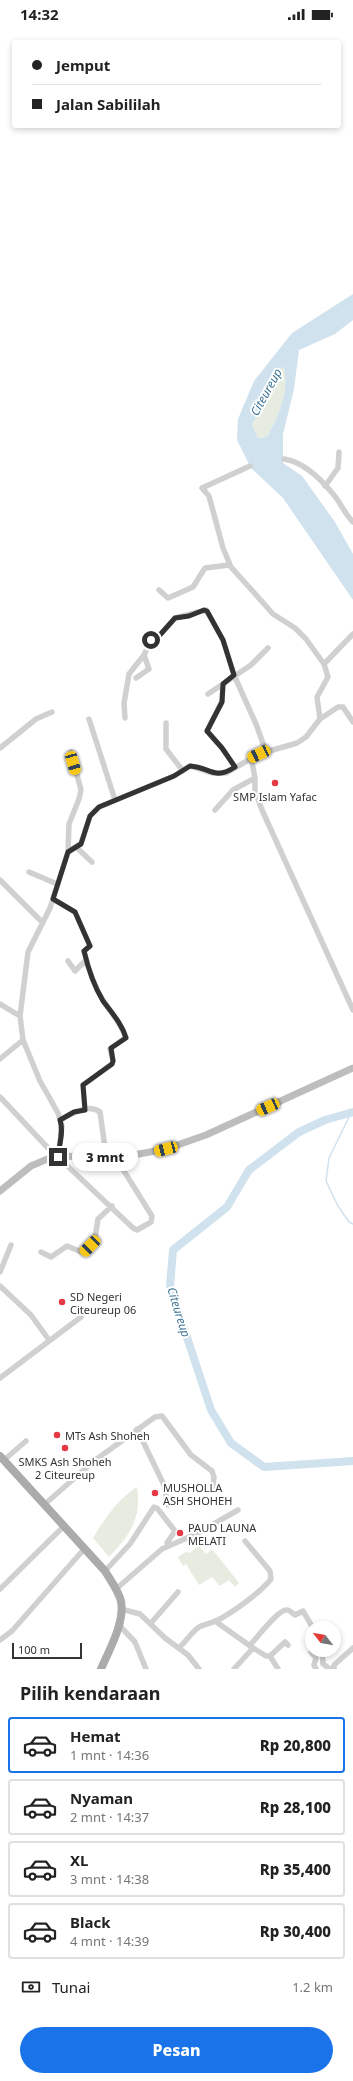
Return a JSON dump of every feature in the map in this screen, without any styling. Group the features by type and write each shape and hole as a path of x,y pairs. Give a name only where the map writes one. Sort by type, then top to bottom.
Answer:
{"main road":[{"path":"0,1192 31,1166 52,1157 152,1153 188,1142 353,1068"},
{"path":"2,1458 85,1548 105,1571 116,1589 121,1609 118,1624 101,1669"}],"street":[{"path":"326,486 337,470 339,452"},
{"path":"284,459 302,464 326,486 333,494 344,512 353,522"},
{"path":"250,466 202,488 209,496 229,565 274,614 295,628 306,639 324,664 328,677 317,696 320,720"},
{"path":"159,590 168,598 193,587 205,568 229,565"},
{"path":"125,718 124,703 129,674 144,655 151,640 159,636 175,618 206,610 223,640 234,675 256,724 266,752"},
{"path":"324,664 353,634"},
{"path":"208,694 234,675 251,665 268,648"},
{"path":"136,678 149,669 144,655"},
{"path":"223,684 222,702 207,731 222,748 235,767"},
{"path":"68,852 83,840 93,811 115,800 168,779 193,766 212,773 222,774 251,757 297,743 306,737 320,720 338,707 343,706 353,722"},
{"path":"0,748 36,719 52,712"},
{"path":"88,719 115,800"},
{"path":"166,723 166,749 183,771"},
{"path":"58,1156 58,1146 62,1130 60,1120 40,1081 23,1040 20,1016 28,952 53,899 68,852 69,824 79,800 81,790 71,752"},
{"path":"251,757 256,778 255,791 262,810 353,1010"},
{"path":"215,810 233,790 256,778"},
{"path":"76,847 92,862"},
{"path":"29,872 57,884"},
{"path":"0,880 42,922"},
{"path":"53,899 73,910 78,915 90,946 84,950 86,960 103,1000 111,1009 126,1038 111,1048 112,1064 83,1085 85,1110"},
{"path":"68,961 75,971 86,960"},
{"path":"0,1004 20,1016"},
{"path":"0,1057 23,1040"},
{"path":"0,1097 48,1148 112,1206 135,1230 146,1225 152,1219 114,1155"},
{"path":"60,1120 74,1112 85,1110 97,1110 100,1112 106,1155"},
{"path":"41,1252 50,1257 67,1246 84,1253 95,1238 98,1219 112,1206"},
{"path":"0,1272 11,1245"},
{"path":"0,1286 26,1310 48,1341"},
{"path":"0,1289 29,1316 48,1341"},
{"path":"0,1378 81,1317"},
{"path":"45,1504 94,1461 155,1417 162,1416 191,1455 212,1471 214,1477 213,1486"},
{"path":"137,1429 164,1485 168,1505"},
{"path":"2,1458 26,1441"},
{"path":"105,1571 130,1544 154,1508 157,1508 175,1531 167,1543 169,1545"},
{"path":"116,1589 162,1549 198,1533 238,1510"},
{"path":"0,1589 64,1526"},
{"path":"180,1647 196,1629 215,1621 248,1600 270,1579 270,1571 245,1541"},
{"path":"0,1640 12,1631 85,1548"},
{"path":"151,1623 178,1592"},
{"path":"121,1609 136,1612 151,1623 165,1638 180,1647 199,1669"},
{"path":"234,1669 277,1615 284,1610 288,1610 295,1615 303,1611 309,1621"},
{"path":"215,1621 251,1647 266,1656 270,1656 278,1669"},
{"path":"118,1624 135,1642 146,1669"},
{"path":"270,1656 284,1642 288,1645"},
{"path":"334,1669 334,1665 353,1648"},
{"path":"315,1657 314,1665 316,1669"},
{"path":"322,1657 323,1664 330,1669"}],"shaded area":[{"path":"282,367 284,367 285,386 282,404 267,437 258,438 252,425"},
{"path":"137,1487 138,1508 133,1525 123,1541 109,1557 93,1538 112,1510 124,1497"},
{"path":"199,1546 206,1554 212,1549 239,1583 235,1587 229,1580 220,1586 212,1577 199,1585 186,1564 183,1566 178,1557 186,1552 189,1553"}],"water":[{"path":"353,294 353,320 335,334 299,350 294,389 283,434 283,463 302,476 335,522 353,554 353,600 283,498 251,468 237,440 238,419 254,381 292,333","holes":["282,367 284,367 285,386 282,404 267,437 258,438 252,425"]}],"waterway":[{"name":"Citeureup","path":"353,1112 325,1120 299,1132 249,1170 227,1207 173,1250 170,1286 211,1410 231,1443 264,1467 353,1461"},
{"path":"351,1113 329,1158 326,1181 338,1206 349,1222 353,1224"}],"place":[{"name":"SMP Islam Yafac","path":"275,783"},
{"name":"SD Negeri Citeureup 06","path":"62,1302"},
{"name":"MTs Ash Shoheh","path":"57,1435"},
{"name":"SMKS Ash Shoheh 2 Citeureup","path":"65,1448"},
{"name":"MUSHOLLA ASH SHOHEH","path":"155,1493"},
{"name":"PAUD LAUNA MELATI","path":"180,1533"}],"route":[{"path":"58,1157 58,1146 62,1130 60,1120 74,1112 85,1110 83,1085 112,1064 113,1061 110,1049 126,1038 123,1029 111,1009 103,1000 90,973 84,950 90,948 90,946 78,915 73,910 53,899 68,852 70,849 81,844 90,816 93,811 99,807 174,776 190,766 217,774 226,773 235,767 220,745 207,733 207,728 218,712 222,702 224,695 223,684 234,675 223,640 207,611 204,610 189,616 173,619 159,636 151,640"}]}
